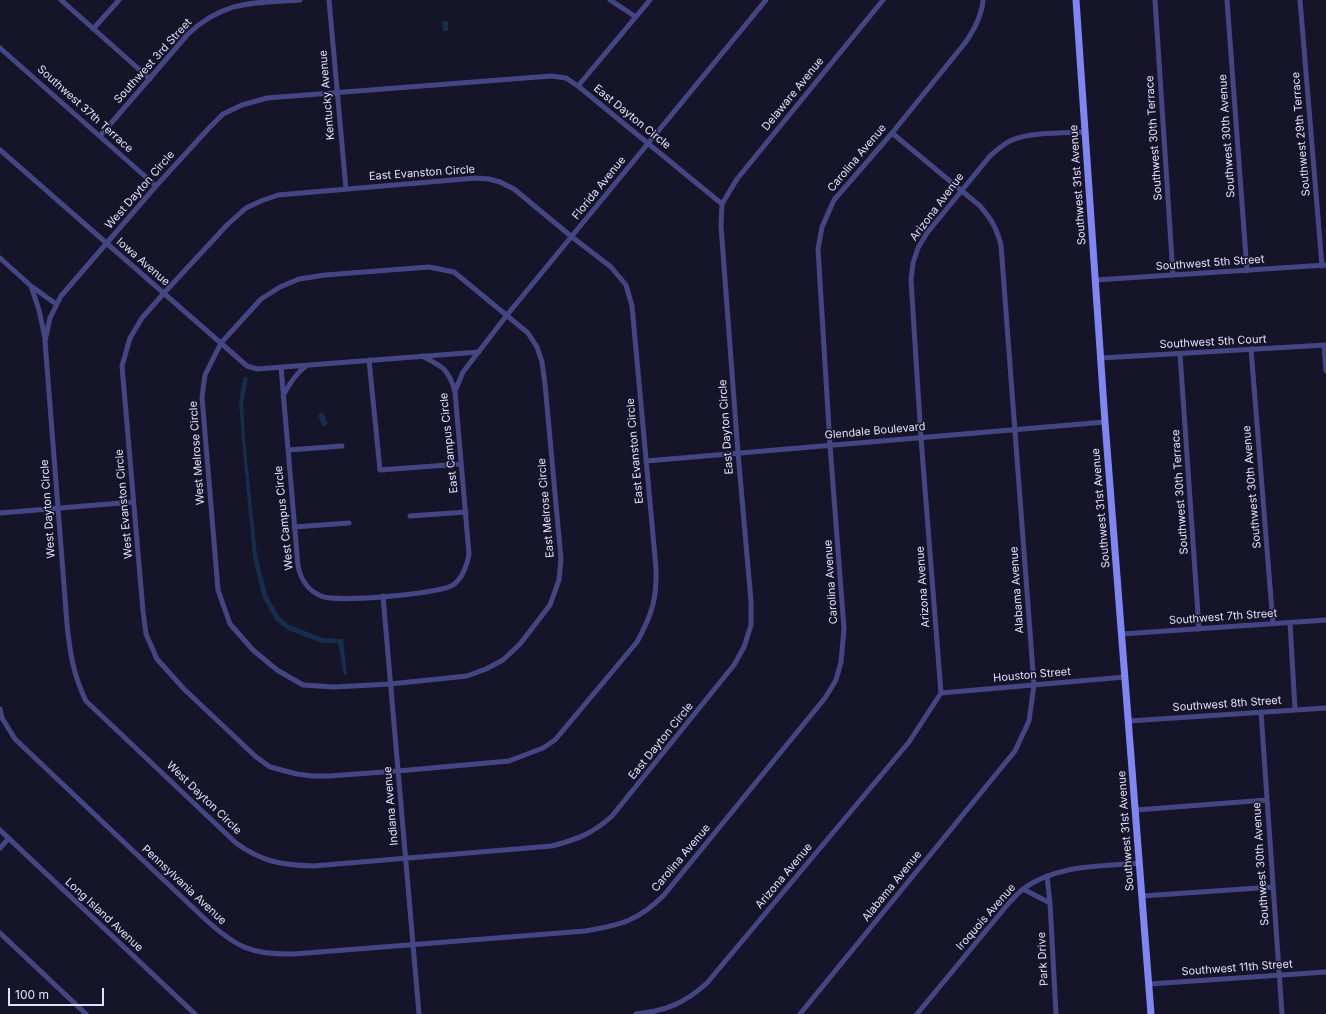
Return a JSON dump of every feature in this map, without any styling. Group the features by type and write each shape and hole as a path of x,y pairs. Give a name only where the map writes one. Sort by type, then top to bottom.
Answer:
{"main road":[{"name":"Southwest 31st Avenue","path":"1076,0 1105,422 1151,1014"}],"street":[{"path":"61,0 150,79"},
{"path":"93,29 119,0"},
{"name":"Southwest 3rd Street","path":"100,136 188,34 201,22 225,9 251,3 300,0"},
{"name":"Kentucky Avenue","path":"329,0 346,189"},
{"path":"610,0 636,17"},
{"path":"578,86 650,0"},
{"name":"Florida Avenue","path":"455,392 463,372 507,315 766,0"},
{"name":"Delaware Avenue","path":"722,204 737,179 883,0"},
{"name":"Carolina Avenue","path":"413,944 585,931 611,927 628,922 641,915 669,889 825,698 836,680 841,662 844,630 830,445 818,250 822,227 834,200 892,133 969,37 979,18 983,0"},
{"name":"Southwest 30th Terrace","path":"1155,0 1173,275"},
{"name":"Southwest 30th Avenue","path":"1227,0 1247,271"},
{"name":"Southwest 29th Terrace","path":"1300,0 1324,266"},
{"name":"Southwest 37th Terrace","path":"0,48 156,186"},
{"name":"East Dayton Circle","path":"337,93 551,76 566,78 578,86 722,204 721,226 751,601 751,625 744,646 734,665 612,816 600,827 587,835 552,846 405,858"},
{"name":"West Dayton Circle","path":"337,93 267,98 242,105 224,114 209,128 156,186 61,296 56,304 50,318 45,340 71,657 78,684 86,701 236,844 249,853 278,863 313,866 405,858"},
{"name":"Arizona Avenue","path":"636,1014 654,1012 677,1005 694,995 707,983 909,742 941,692 921,438 911,280 913,263 918,248 927,233 960,191 990,156 1001,146 1013,139 1031,136 1086,132"},
{"name":"Alabama Avenue","path":"800,1014 1015,751 1029,721 1034,685 1001,245 997,231 990,218 980,206 960,191 892,133"},
{"name":"Iowa Avenue","path":"0,150 247,366 257,369 281,367"},
{"name":"East Evanston Circle","path":"346,189 476,178 500,182 514,189 611,267 626,285 632,306 646,461 656,583 652,611 637,642 555,740 543,748 509,761 398,771"},
{"name":"West Evanston Circle","path":"346,189 278,195 260,201 246,208 227,225 142,318 130,338 122,366 133,502 146,634 157,659 184,689 255,756 270,767 297,774 313,776 398,771"},
{"path":"0,258 31,286 56,304"},
{"name":"Southwest 5th Street","path":"1096,280 1324,266"},
{"name":"East Melrose Circle","path":"390,684 467,676 486,669 503,660 520,644 550,605 559,580 561,558 542,362 537,347 528,333 507,315 454,272 441,268"},
{"name":"West Melrose Circle","path":"390,684 334,687 303,685 277,670 253,650 230,624 218,590 202,397 205,375 221,343 261,299 280,287 299,279 325,275 441,268"},
{"path":"31,286 39,310 45,340"},
{"path":"1325,345 1326,371"},
{"name":"Southwest 5th Court","path":"1101,358 1325,345"},
{"name":"Southwest 30th Avenue","path":"1251,349 1273,624"},
{"path":"281,367 479,352"},
{"name":"Southwest 30th Terrace","path":"1180,354 1199,629"},
{"name":"East Campus Circle","path":"383,596 442,590 453,585 462,575 467,566 470,554 455,392 452,379 437,363 422,356"},
{"path":"369,360 380,470 461,464"},
{"path":"283,396 290,382 300,370 307,365"},
{"name":"West Campus Circle","path":"281,367 294,527 298,566 303,582 312,592 322,597 334,599 383,596"},
{"name":"Glendale Boulevard","path":"646,461 1105,422"},
{"path":"288,450 342,446"},
{"path":"0,513 133,502"},
{"path":"410,516 466,512"},
{"path":"294,527 349,522"},
{"name":"Indiana Avenue","path":"383,596 419,1014"},
{"name":"Southwest 7th Street","path":"1122,634 1326,620"},
{"path":"1290,622 1295,709"},
{"name":"Houston Street","path":"941,692 1125,677"},
{"name":"Southwest 8th Street","path":"1129,722 1295,709 1326,708"},
{"name":"Pennsylvania Avenue","path":"0,709 2,718 16,739 205,919 232,941 247,949 263,954 277,955 413,944"},
{"name":"Southwest 30th Avenue","path":"1261,712 1282,1014"},
{"path":"1136,810 1267,800"},
{"name":"Long Island Avenue","path":"0,830 195,1014"},
{"path":"0,848 9,838"},
{"name":"Iroquois Avenue","path":"917,1014 1008,904 1023,889 1047,876 1064,870 1140,863"},
{"name":"Park Drive","path":"1047,876 1050,903 1056,1014"},
{"path":"1142,896 1273,887"},
{"path":"1023,889 1050,903"},
{"path":"0,933 86,1014"},
{"name":"Southwest 11th Street","path":"1149,984 1326,972"}],"water":[{"path":"442,21 448,21 448,31 443,31"},
{"path":"245,376 248,378 243,403 245,439 257,555 267,595 279,616 289,625 323,638 343,639 347,675 344,675 338,643 322,643 288,630 276,621 262,596 253,557 239,402 243,379"},
{"path":"320,413 324,414 328,424 323,427 318,416"}]}
